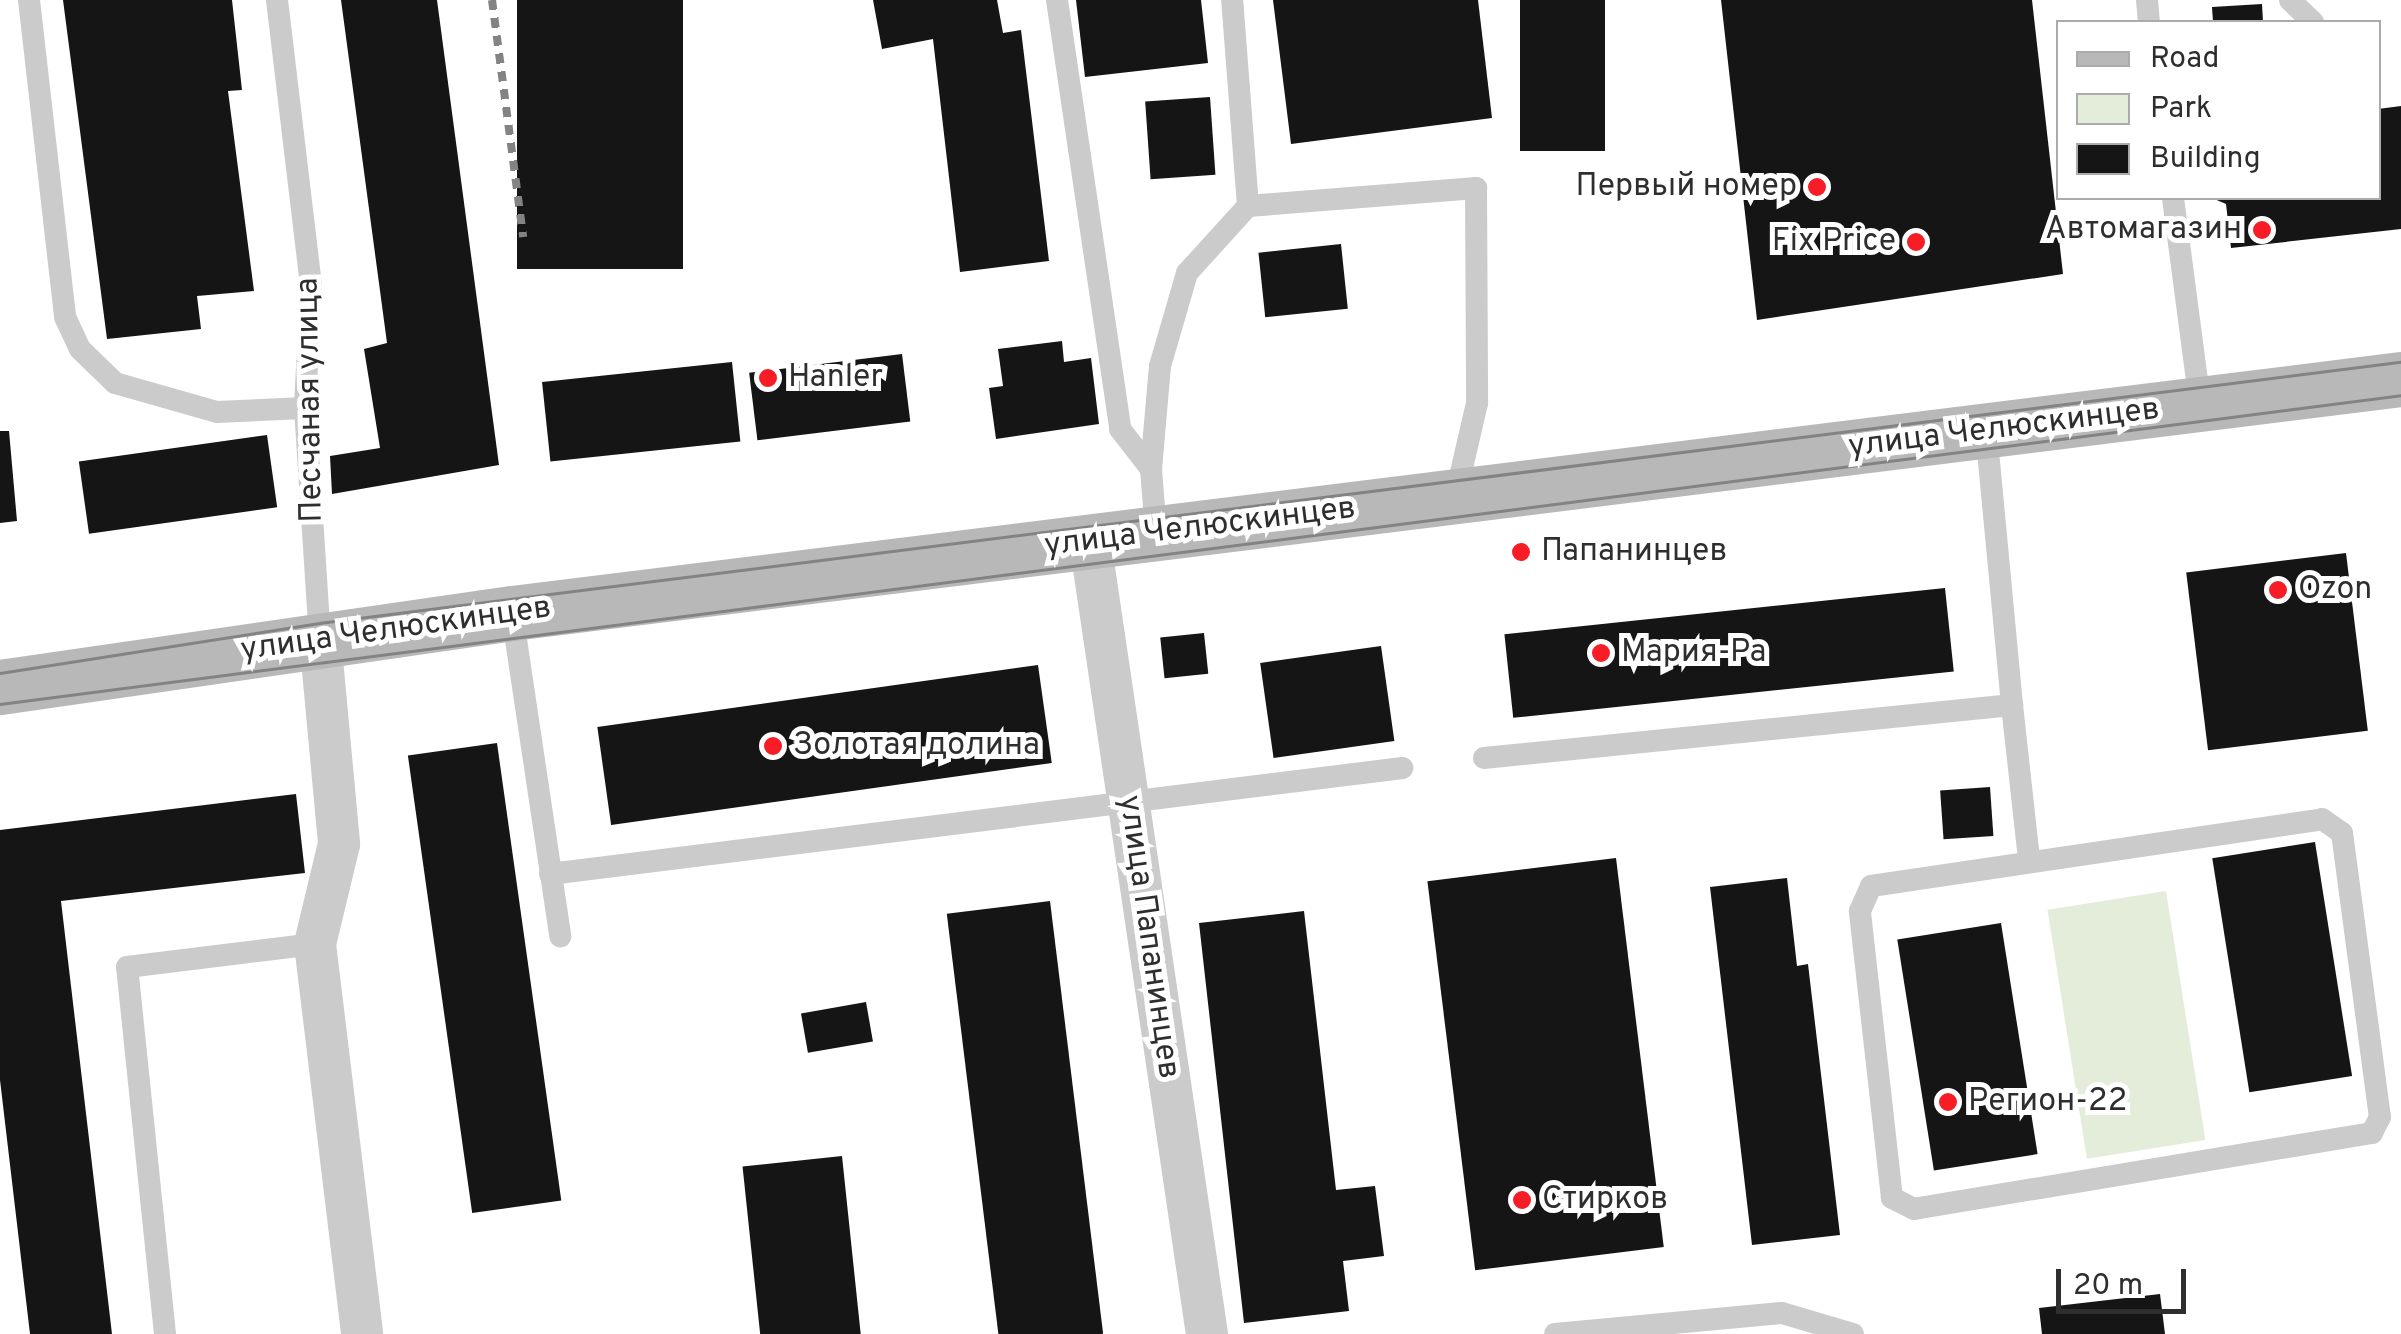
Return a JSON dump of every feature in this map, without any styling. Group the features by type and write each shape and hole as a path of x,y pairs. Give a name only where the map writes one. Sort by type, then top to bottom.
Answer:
{"main road":[{"name":"улица Челюскинцев","path":"0,688 320,638 512,613 2401,380"}],"street":[{"name":"улица Папанинцев","path":"1090,541 1207,1334"},
{"name":"Песчаная улица","path":"320,638 339,844 315,944 362,1334"}],"lane":[{"path":"29,0 65,317 80,350 115,383 218,412 305,408"},
{"name":"Песчаная улица","path":"276,0 310,284 305,408 320,638"},
{"path":"1057,0 1120,429 1151,469"},
{"path":"1232,0 1248,206"},
{"path":"2290,0 2311,20"},
{"path":"1156,533 1151,469 1160,366 1187,273 1248,206 1476,188 1478,402 1456,498"},
{"path":"2173,200 2200,404"},
{"path":"1986,432 2029,860"},
{"path":"512,613 560,936"},
{"path":"1484,758 2012,705"},
{"path":"550,874 1402,768"},
{"path":"2334,823 2377,1126 2358,1139 1914,1209 1897,1204 1887,1190 1861,902 1878,881 2029,860 2334,823"},
{"path":"165,1334 126,966 315,944"},
{"path":"1554,1334 1782,1312 1854,1334"}],"green space":[{"path":"2166,891 2205,1140 2087,1159 2047,910"}],"building":[{"path":"63,0 232,0 242,90 228,91 254,291 197,296 201,329 107,339"},
{"path":"341,0 437,0 499,465 332,494 330,456 380,448 364,349 387,343"},
{"path":"517,0 683,0 683,269 517,269"},
{"path":"873,0 997,0 1003,33 1021,30 1049,261 960,272 933,39 882,49"},
{"path":"1076,0 1201,0 1208,63 1085,77"},
{"path":"1273,0 1478,0 1492,118 1291,144"},
{"path":"1520,0 1605,0 1605,151 1520,151"},
{"path":"1721,0 2032,0 2063,274 1757,320"},
{"path":"2262,4 2263,20 2213,20 2212,7"},
{"path":"1210,97 1215,175 1151,179 1145,102"},
{"path":"2401,106 2401,229 2231,248 2226,204 2217,200 2381,200 2381,109"},
{"path":"1341,244 1348,309 1265,317 1258,253"},
{"path":"1062,341 1064,362 1091,358 1099,424 996,439 989,388 1003,386 998,349"},
{"path":"902,354 910,421 757,440 749,373"},
{"path":"732,362 740,442 550,462 542,382"},
{"path":"0,431 9,431 17,521 0,523"},
{"path":"267,435 277,507 89,534 79,461"},
{"path":"2346,553 2368,731 2208,750 2186,573"},
{"path":"1945,588 1954,672 1513,718 1504,634"},
{"path":"1204,633 1208,674 1165,678 1160,638"},
{"path":"1381,646 1394,741 1274,758 1260,663"},
{"path":"1038,665 1052,763 611,825 597,727"},
{"path":"497,743 561,1201 472,1213 408,756"},
{"path":"1990,787 1993,836 1944,839 1940,790"},
{"path":"296,794 305,873 61,901 112,1334 30,1334 0,1080 0,830"},
{"path":"2315,842 2352,1076 2249,1092 2212,858"},
{"path":"1616,858 1664,1247 1475,1270 1427,881"},
{"path":"1787,878 1797,966 1808,964 1840,1235 1752,1245 1710,887"},
{"path":"1050,901 1103,1334 998,1334 947,914"},
{"path":"1304,911 1336,1190 1375,1186 1384,1256 1343,1261 1349,1311 1244,1323 1199,923"},
{"path":"2001,923 2038,1154 1934,1171 1897,939"},
{"path":"866,1002 873,1041 808,1053 801,1013"},
{"path":"842,1156 861,1334 760,1334 743,1166"},
{"path":"2160,1294 2165,1334 2042,1334 2039,1308"}],"tram line":[{"path":"0,673 319,623 2401,362"},
{"path":"0,704 2401,395"}],"railway":[{"path":"492,0 523,237"}],"place":[{"name":"Первый номер","path":"1817,187"},
{"name":"Автомагазин","path":"2262,230"},
{"name":"Fix Price","path":"1916,242"},
{"name":"Hanler","path":"768,378"},
{"name":"Папанинцев","path":"1521,552"},
{"name":"Ozon","path":"2278,590"},
{"name":"Мария-Ра","path":"1601,653"},
{"name":"Золотая долина","path":"773,746"},
{"name":"Регион-22","path":"1948,1102"},
{"name":"Стирков","path":"1522,1200"}]}
